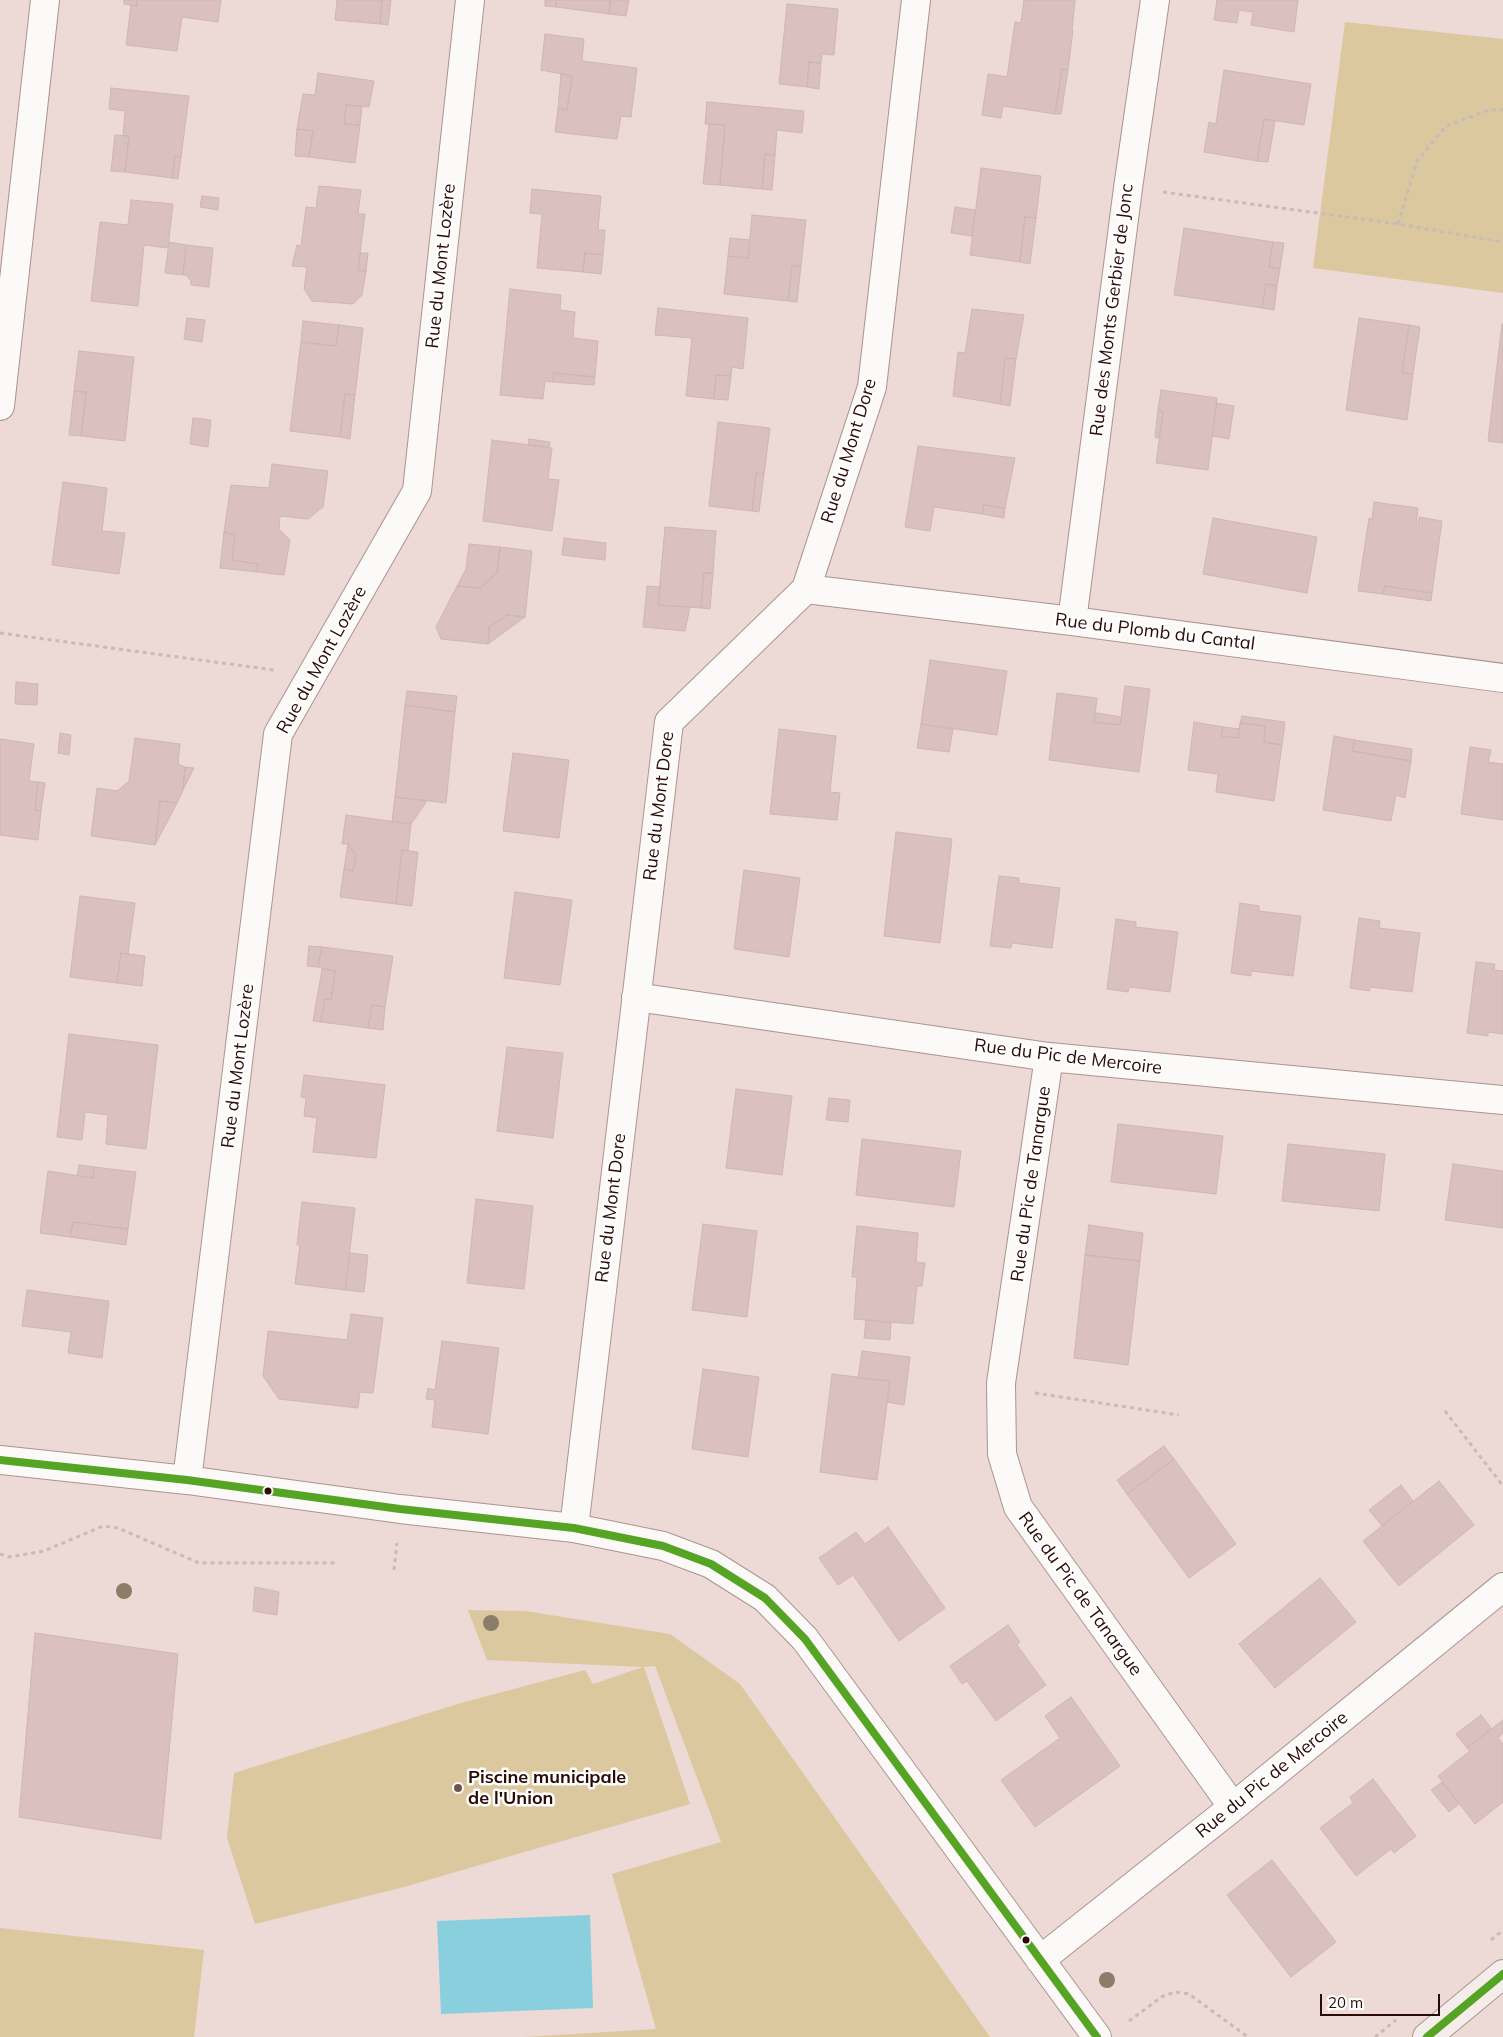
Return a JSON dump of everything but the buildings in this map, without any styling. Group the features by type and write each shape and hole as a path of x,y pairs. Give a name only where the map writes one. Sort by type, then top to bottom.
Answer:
{"main road":[{"path":"1427,2037 1503,1974"}],"street":[{"path":"0,406 10,226 45,0"},
{"name":"Rue du Mont Lozère","path":"187,1480 278,734 417,491 470,0"},
{"name":"Rue du Mont Dore","path":"574,1528 669,722 806,589 872,387 916,0"},
{"name":"Rue des Monts Gerbier de Jonc","path":"1072,621 1128,188 1155,0"},
{"name":"Rue du Plomb du Cantal","path":"806,589 1072,621 1503,678"},
{"name":"Rue du Pic de Mercoire","path":"636,997 1049,1057 1503,1100"},
{"name":"Rue du Pic de Tanargue","path":"1049,1057 1001,1383 1002,1454 1018,1507 1233,1807"},
{"path":"0,1460 187,1480 400,1509 574,1528 663,1546 712,1564 766,1598 805,1639 1097,2037"},
{"name":"Rue du Pic de Mercoire","path":"1040,1960 1233,1807 1503,1587"}],"path":[{"path":"1398,224 1418,161 1446,126 1489,110 1503,110"},
{"path":"1128,188 1398,224 1503,242"},
{"path":"0,633 312,675"},
{"path":"1001,1383 1031,1393 1179,1415"},
{"path":"1445,1411 1503,1486"},
{"path":"0,1554 9,1557 44,1551 103,1526 118,1528 199,1563 337,1563"},
{"path":"1127,2022 1163,1996 1176,1992 1189,1994 1248,2037"}],"shaded area":[{"path":"1345,22 1503,39 1503,293 1313,268"},
{"path":"468,1610 525,1611 670,1634 740,1684 990,2037 525,2037 656,2029 612,1874 721,1842 655,1666 644,1667 690,1804 404,1887 255,1924 227,1838 234,1773 461,1703 585,1670 593,1684 643,1667 487,1660"},
{"path":"0,1928 204,1950 194,2037 0,2037"}],"water":[{"path":"590,1915 593,2008 441,2014 437,1921"}],"transit line":[{"path":"0,1460 187,1480 400,1509 574,1528 663,1546 711,1564 765,1598 805,1639 1097,2037"},
{"path":"1427,2037 1503,1974"}],"place":[{"name":"Piscine municipale de l'Union","path":"458,1788"}]}
